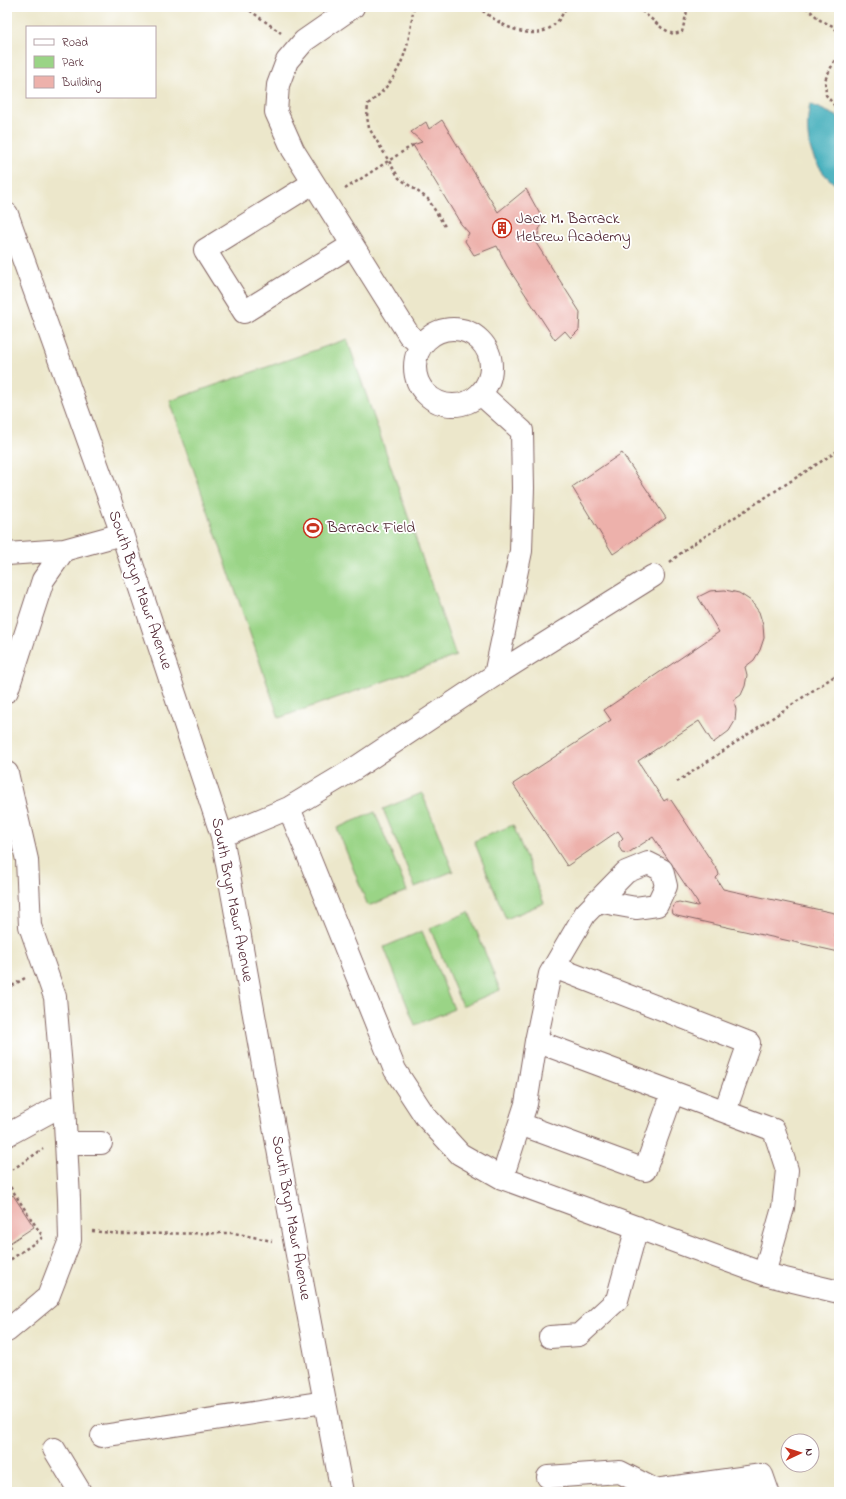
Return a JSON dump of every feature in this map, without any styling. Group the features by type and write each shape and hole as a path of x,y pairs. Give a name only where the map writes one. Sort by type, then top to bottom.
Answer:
{"main road":[{"path":"354,7 304,41 287,61 278,85 276,112 293,150 313,183 409,335 420,346"},
{"path":"313,183 205,250 244,312 352,245"},
{"name":"South Bryn Mawr Avenue","path":"7,214 122,534 222,836 295,1244 342,1492"},
{"path":"453,328 466,331 477,337 485,347 490,358 491,365 488,383 481,394 471,402 459,406 446,406 434,401 424,393 415,376 414,370 416,357 420,346 429,336 441,330 453,328"},
{"path":"481,394 522,431 523,488 520,551 495,675"},
{"path":"7,554 64,550 122,534"},
{"path":"7,691 43,580 64,550"},
{"path":"222,836 289,808 354,769 495,675 653,576"},
{"path":"7,773 27,860 30,926 55,997 64,1104 70,1228 70,1240 48,1297 7,1331"},
{"path":"289,808 395,1070 425,1116 460,1154 502,1178 764,1274 839,1292"},
{"path":"502,1178 526,1104 536,1041 550,974 585,914 597,901"},
{"path":"554,967 749,1043 725,1112"},
{"path":"536,1041 774,1130 787,1170 784,1208 764,1274"},
{"path":"520,1124 645,1170 673,1092"},
{"path":"7,1135 64,1104"},
{"path":"66,1139 101,1143"},
{"path":"550,1337 579,1335 618,1300 637,1227"},
{"path":"102,1436 325,1402"},
{"path":"54,1449 80,1492"},
{"path":"548,1477 620,1472 655,1491 762,1475 768,1492"}],"path":[{"path":"245,7 300,47"},
{"path":"414,7 406,49 394,78 377,98 368,104 367,116 369,128 400,178 428,199 446,228"},
{"path":"478,7 489,16 523,33 540,33 554,25 566,7"},
{"path":"637,7 662,28 673,34 682,32 688,7"},
{"path":"806,7 820,20 833,26 839,33"},
{"path":"839,44 837,55 825,80 826,95 839,111"},
{"path":"325,202 413,145"},
{"path":"653,576 687,548 839,450"},
{"path":"677,782 839,673"},
{"path":"7,1173 66,1139"},
{"path":"7,1182 43,1237 7,1262"},
{"path":"70,1228 120,1234 234,1233 263,1240 295,1244"}],"green space":[{"name":"Barrack Field","path":"347,339 456,656 279,718 170,401"},
{"path":"422,793 453,871 415,887 383,809"},
{"path":"375,812 407,891 368,906 337,828"},
{"path":"513,825 544,903 506,919 474,841"},
{"path":"469,912 500,990 462,1006 430,928"},
{"path":"422,931 454,1009 415,1025 384,947"}],"water":[{"path":"810,104 839,117 839,187 821,170 815,161 811,150 808,139 808,116"}],"building":[{"name":"Jack M. Barrack Hebrew Academy","path":"442,120 498,212 526,189 542,218 536,243 580,312 579,330 571,338 565,331 555,340 507,266 497,246 474,255 465,241 469,233 461,224 413,145 422,142 411,132 426,122 429,129"},
{"path":"622,453 666,518 613,554 572,487"},
{"path":"725,590 739,593 751,601 759,612 763,625 764,638 760,650 754,660 745,667 747,675 745,686 741,695 734,700 736,710 735,721 729,731 713,743 699,721 638,761 664,801 667,799 671,800 718,871 719,875 716,878 723,889 839,914 835,936 839,937 839,952 673,914 672,910 675,903 679,902 697,906 699,905 653,837 628,853 622,852 619,847 619,842 623,838 618,831 567,866 513,784 611,720 604,710 719,632 698,597 710,591"},
{"path":"13,1195 34,1227 8,1244 11,1248 7,1251 7,1199"}],"place":[{"name":"Jack M. Barrack Hebrew Academy","path":"502,228"},
{"name":"Barrack Field","path":"313,528"}]}
